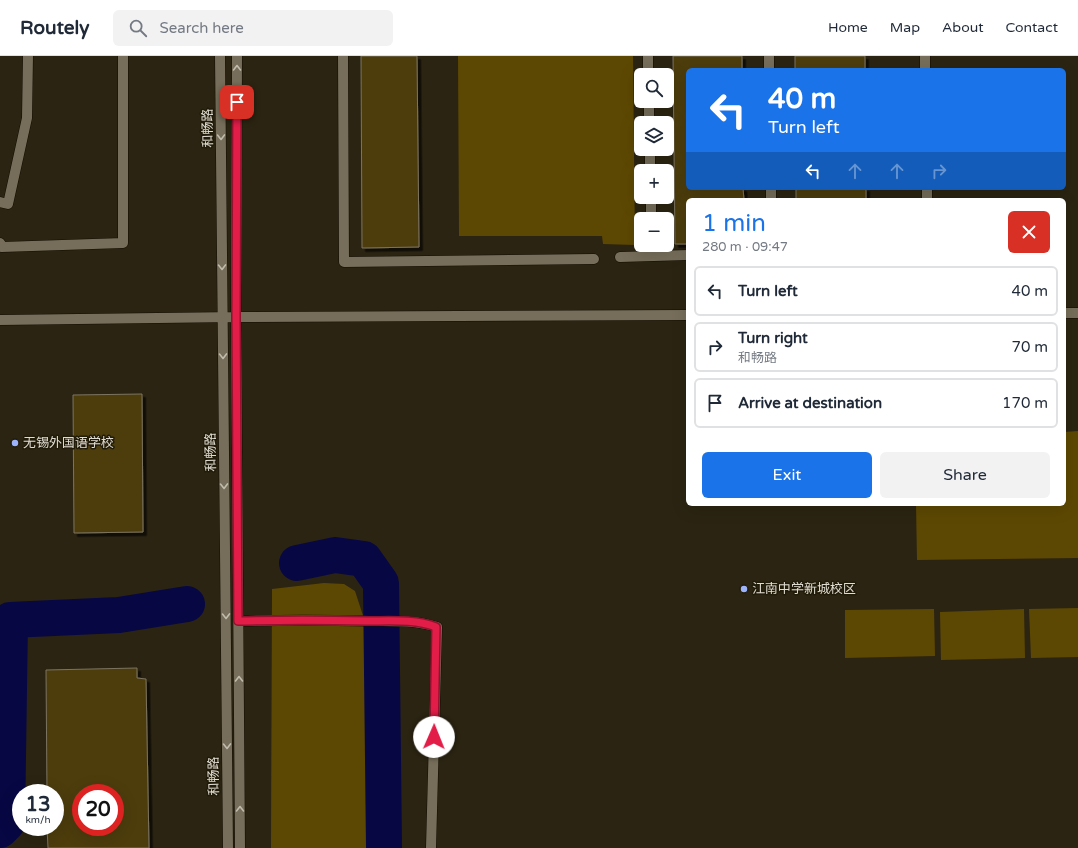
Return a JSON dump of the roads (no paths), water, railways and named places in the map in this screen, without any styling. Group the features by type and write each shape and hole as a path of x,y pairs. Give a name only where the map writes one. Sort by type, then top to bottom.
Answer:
{"street":[{"path":"0,202 8,204 27,118 28,56"},
{"path":"0,243 2,247 124,244 123,56"},
{"name":"和畅路","path":"220,56 228,848"},
{"name":"和畅路","path":"237,56 236,317 240,848"},
{"path":"343,56 344,262 594,259"},
{"path":"648,56 648,68"},
{"path":"769,56 769,68"},
{"path":"925,56 925,68"},
{"path":"620,257 686,255"},
{"path":"1066,313 1078,313"},
{"path":"0,320 236,317 686,315"},
{"path":"238,621 354,620 426,623 436,627 431,848"}],"waterway":[{"path":"297,563 335,555 364,559 381,583 384,848"},
{"path":"0,830 7,823 10,620 119,615 187,604"}],"place":[{"name":"无锡外国语学校","path":"15,443"},
{"name":"江南中学新城校区","path":"744,589"}]}
